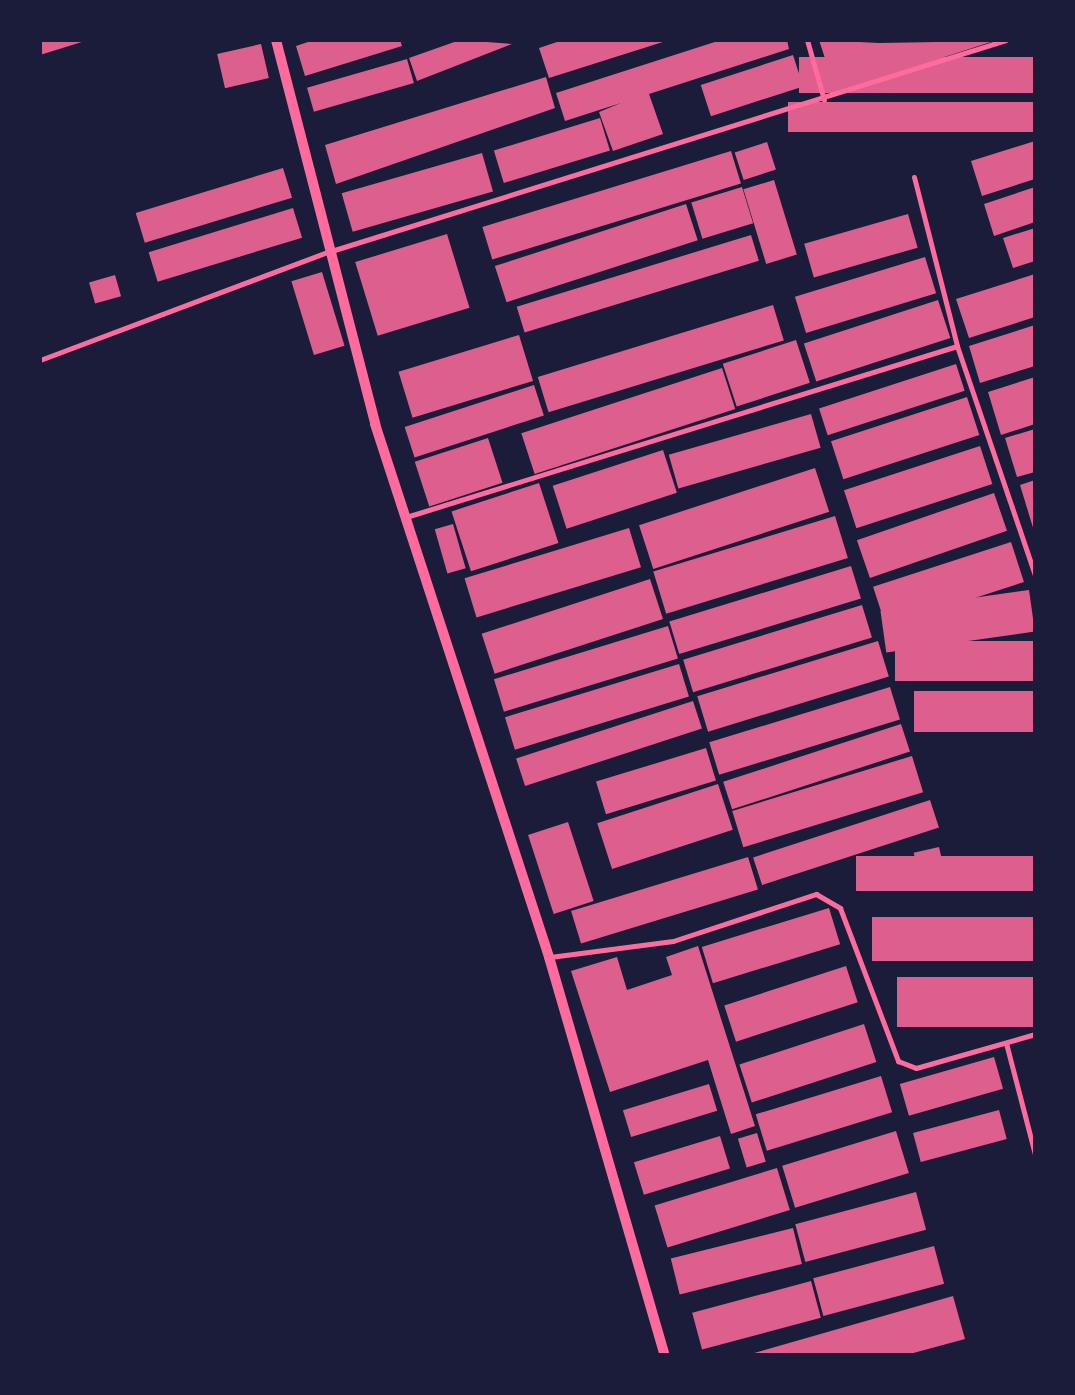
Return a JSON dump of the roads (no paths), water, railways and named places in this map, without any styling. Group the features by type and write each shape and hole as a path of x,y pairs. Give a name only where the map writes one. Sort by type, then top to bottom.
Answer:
{"street":[{"path":"276,40 328,252 403,518 549,958 665,1355"}],"lane":[{"path":"806,40 824,100"},
{"path":"40,360 328,252 1006,40"},
{"path":"914,177 957,346 1035,576"},
{"path":"403,518 957,346"},
{"path":"549,958 674,940 816,894 840,908 898,1061 916,1068 1035,1034"},
{"path":"1006,1043 1035,1154"}]}
